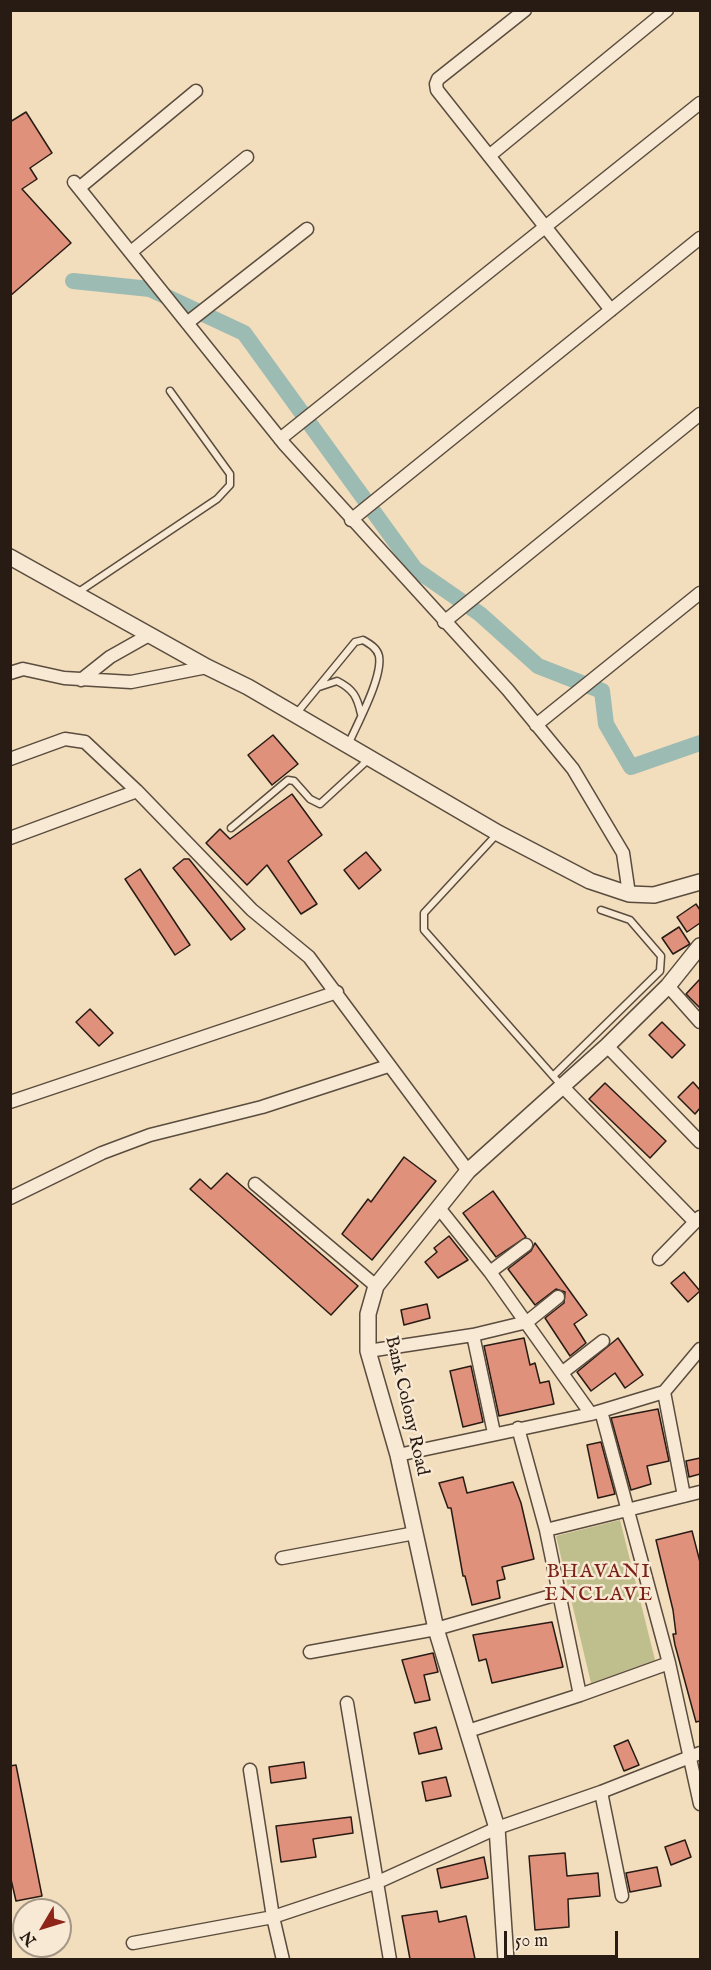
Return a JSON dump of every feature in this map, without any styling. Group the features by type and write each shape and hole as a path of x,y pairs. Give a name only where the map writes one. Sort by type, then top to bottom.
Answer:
{"street":[{"path":"525,10 438,79 437,90 611,310"},
{"path":"489,156 668,10"},
{"path":"196,91 76,185 280,439 573,769 623,854 628,894"},
{"path":"280,439 700,103"},
{"path":"131,252 247,158"},
{"path":"187,323 307,230"},
{"path":"351,520 700,238"},
{"path":"444,622 700,414"},
{"path":"10,556 295,714 498,833 590,881 628,894 654,895 700,882"},
{"path":"536,725 700,593"},
{"path":"81,680 110,657 149,635"},
{"path":"10,673 23,669 81,680 131,682 207,667"},
{"path":"10,759 58,741 75,739 85,742 137,791 252,910 309,957 468,1171"},
{"path":"10,837 137,791"},
{"name":"Bank Colony Road","path":"506,1959 497,1827 436,1629 398,1455 368,1351 368,1314 376,1286 468,1171 557,1081 607,1046 668,986 700,946"},
{"path":"668,986 700,1022"},
{"path":"10,1101 337,992"},
{"path":"607,1046 700,1142"},
{"path":"10,1198 102,1153 150,1135 262,1107 388,1066"},
{"path":"557,1081 698,1219 659,1259"},
{"path":"255,1184 376,1286"},
{"path":"439,1208 596,1412 629,1510 696,1755 700,1804"},
{"path":"490,1272 526,1245"},
{"path":"368,1351 473,1335 527,1322 558,1297"},
{"path":"473,1335 494,1433"},
{"path":"563,1372 603,1341"},
{"path":"398,1455 596,1412 664,1392 700,1349"},
{"path":"664,1392 684,1496"},
{"path":"518,1428 546,1530 580,1695"},
{"path":"546,1530 700,1492"},
{"path":"282,1558 415,1533"},
{"path":"310,1652 436,1629 558,1594"},
{"path":"468,1731 669,1663"},
{"path":"347,1703 390,1959"},
{"path":"133,1943 273,1917 378,1882 497,1827 602,1792 696,1755"},
{"path":"250,1770 273,1917 283,1959"},
{"path":"602,1792 622,1896"}],"lane":[{"path":"76,594 217,499 230,485 230,474 170,391"},
{"path":"295,714 348,648 355,642 363,640 373,646 379,655 379,665 362,714 348,745"},
{"path":"314,690 324,683 336,681 350,687 358,697 362,714"},
{"path":"231,828 288,780 294,781 310,799 320,804 370,757"},
{"path":"498,833 424,913 424,930 557,1081 660,971 661,956 630,920 601,910"}],"green space":[{"path":"620,1520 655,1660 591,1683 556,1536"}],"building":[{"path":"26,112 52,153 30,168 37,179 22,189 71,243 10,296 10,122"},
{"path":"273,735 298,764 272,785 248,755"},
{"path":"292,794 322,835 288,861 317,904 301,914 267,865 247,885 206,843 220,829 230,839"},
{"path":"366,852 381,870 359,889 344,870"},
{"path":"184,859 189,859 245,929 231,940 173,868"},
{"path":"140,869 190,945 175,955 125,879"},
{"path":"696,904 700,910 700,923 687,932 677,917"},
{"path":"679,927 690,944 673,954 662,938"},
{"path":"700,979 700,1008 686,994"},
{"path":"90,1009 113,1033 99,1046 76,1022"},
{"path":"662,1022 685,1045 672,1058 649,1035"},
{"path":"693,1082 700,1090 700,1108 695,1114 678,1097"},
{"path":"605,1083 666,1141 650,1158 589,1099"},
{"path":"404,1157 436,1181 372,1260 342,1234 368,1199 371,1202"},
{"path":"227,1173 358,1286 331,1315 190,1189 200,1179 211,1189"},
{"path":"493,1191 526,1237 496,1257 463,1213"},
{"path":"449,1236 468,1260 438,1278 425,1262 437,1252 434,1248"},
{"path":"535,1243 587,1315 574,1324 586,1343 570,1356 545,1318 564,1303 565,1292 556,1289 535,1305 508,1269 531,1251"},
{"path":"684,1272 700,1291 688,1302 671,1283"},
{"path":"427,1304 430,1318 404,1325 401,1310"},
{"path":"524,1338 530,1365 535,1363 540,1383 549,1381 554,1404 499,1416 484,1346"},
{"path":"618,1338 643,1375 625,1388 615,1373 591,1391 577,1372"},
{"path":"471,1366 483,1422 463,1427 450,1371"},
{"path":"658,1409 669,1461 647,1466 651,1484 631,1490 611,1418"},
{"path":"601,1442 615,1494 598,1498 587,1445"},
{"path":"700,1458 700,1474 689,1477 686,1461"},
{"path":"463,1477 467,1493 513,1482 521,1503 534,1559 502,1567 505,1579 497,1581 500,1598 472,1605 465,1576 463,1576 451,1508 448,1508 439,1483"},
{"path":"692,1531 700,1562 700,1721 696,1722 675,1645 673,1610 656,1540"},
{"path":"552,1622 563,1667 492,1683 486,1659 479,1661 473,1635"},
{"path":"433,1653 438,1672 424,1675 430,1700 415,1703 402,1660"},
{"path":"436,1727 442,1749 419,1754 414,1733"},
{"path":"628,1740 639,1765 624,1771 614,1746"},
{"path":"304,1762 306,1778 271,1783 269,1767"},
{"path":"16,1765 42,1896 15,1898 10,1875 10,1766"},
{"path":"446,1777 451,1796 426,1801 422,1782"},
{"path":"351,1817 353,1833 313,1839 316,1857 281,1862 276,1826"},
{"path":"685,1840 691,1857 671,1865 665,1847"},
{"path":"565,1853 567,1876 598,1873 600,1896 568,1899 569,1927 535,1930 529,1856"},
{"path":"484,1857 488,1878 441,1888 437,1869"},
{"path":"657,1867 661,1886 630,1892 626,1873"},
{"path":"437,1911 439,1922 466,1916 475,1959 410,1959 402,1916"}],"waterway":[{"path":"73,281 150,289 244,333 415,569 480,614 538,666 602,691 606,724 631,767 700,743"}],"district":[{"name":"BHAVANI ENCLAVE","path":"599,1584"}]}
